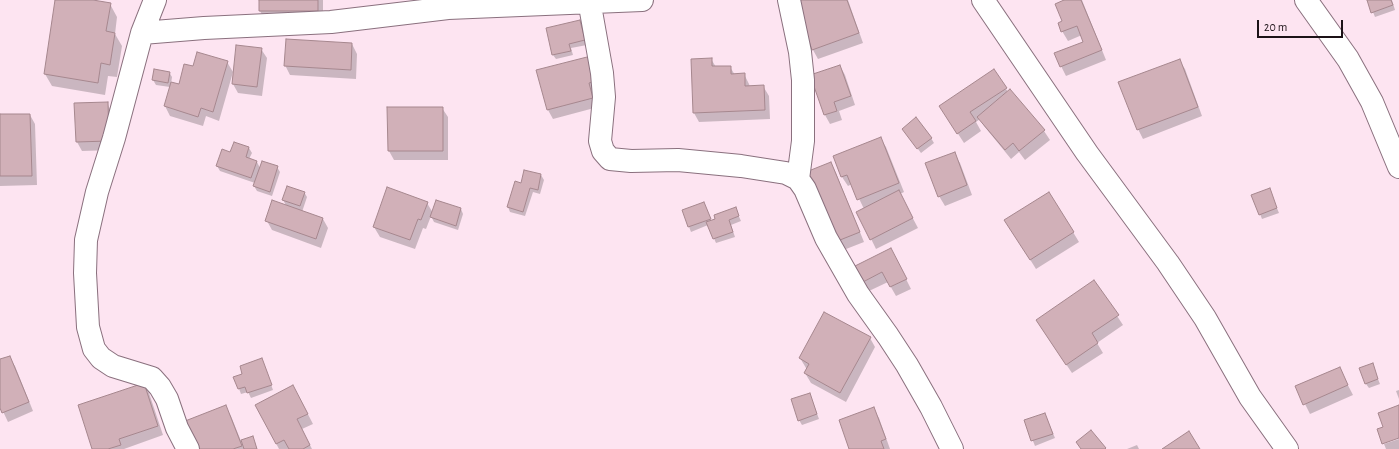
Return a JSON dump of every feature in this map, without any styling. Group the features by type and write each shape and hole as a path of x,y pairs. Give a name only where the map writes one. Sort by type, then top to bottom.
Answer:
{"street":[{"path":"156,0 142,33 114,138 97,192 86,240 85,273 88,327 94,349 101,358 113,366 152,378 160,387 167,399 177,428 188,449"},
{"path":"142,33 204,28 331,22 448,8 642,0"},
{"path":"789,0 800,52 803,80 803,141 798,179"},
{"path":"983,0 1082,147 1168,263 1205,318 1250,398 1287,449"},
{"path":"1306,0 1348,59 1372,102 1399,167"},
{"path":"589,1 599,53 603,85 604,97 600,141 603,151 610,159 631,161 678,160 734,165 786,173 798,179 805,189 826,238 858,294 907,365 931,407 952,449"}],"building":[{"path":"55,0 93,0 111,3 106,31 115,33 110,65 101,63 98,83 44,74"},
{"path":"259,0 318,0 318,11 259,11"},
{"path":"801,0 847,0 859,33 812,50 795,2"},
{"path":"1064,0 1081,0 1102,50 1060,67 1054,53 1083,42 1077,26 1061,32 1058,23 1062,21 1055,4"},
{"path":"1367,0 1391,0 1393,5 1371,13"},
{"path":"580,20 585,40 569,44 571,51 552,55 546,28"},
{"path":"286,39 352,43 351,70 284,66"},
{"path":"236,45 262,48 257,87 232,84"},
{"path":"197,52 228,61 213,112 201,108 198,117 164,106 171,82 179,84 184,64 193,66"},
{"path":"591,56 597,81 589,83 593,98 547,110 536,70"},
{"path":"712,58 712,66 731,66 731,74 745,73 745,86 764,85 765,110 693,113 691,59"},
{"path":"1180,59 1198,107 1137,130 1118,82"},
{"path":"840,65 851,96 834,102 837,111 824,115 810,75"},
{"path":"154,69 170,72 168,83 152,80"},
{"path":"994,69 1007,88 970,112 976,121 957,134 939,106"},
{"path":"1010,89 1045,130 1019,151 1013,143 1005,150 977,117"},
{"path":"108,102 109,141 76,142 74,103"},
{"path":"387,107 443,107 443,151 388,151"},
{"path":"0,114 30,114 32,176 0,176"},
{"path":"916,117 932,138 917,149 902,129"},
{"path":"881,137 899,183 857,200 847,175 841,177 833,156"},
{"path":"234,142 249,147 246,157 257,161 251,178 216,166 222,149 230,152"},
{"path":"955,152 967,185 938,197 925,163"},
{"path":"262,161 278,166 270,192 253,186"},
{"path":"831,162 860,232 835,242 806,172"},
{"path":"524,170 541,174 538,190 530,188 523,212 507,207 515,181 521,183"},
{"path":"287,186 305,192 300,206 282,200"},
{"path":"387,187 428,202 421,220 418,219 410,240 373,227"},
{"path":"1270,188 1277,208 1259,215 1251,195"},
{"path":"899,190 913,218 870,240 856,212"},
{"path":"1049,192 1074,232 1030,260 1004,220"},
{"path":"272,200 323,218 316,239 265,221"},
{"path":"436,200 461,208 456,226 430,217"},
{"path":"704,202 711,219 688,227 682,210"},
{"path":"736,207 739,216 729,220 733,232 713,239 706,222 715,219 714,215"},
{"path":"891,248 907,279 890,287 882,272 863,282 855,266"},
{"path":"1094,280 1119,315 1092,333 1098,343 1066,365 1036,320"},
{"path":"824,312 871,337 840,393 804,373 809,364 799,358"},
{"path":"10,356 29,402 2,413 0,408 0,359"},
{"path":"262,358 272,385 247,393 245,387 238,389 233,377 242,374 240,366"},
{"path":"1373,363 1378,379 1365,384 1359,368"},
{"path":"1340,367 1348,385 1303,405 1295,386"},
{"path":"144,383 158,426 119,439 121,445 108,449 92,449 78,405"},
{"path":"293,385 308,414 297,419 310,445 303,449 289,449 284,440 276,444 255,405"},
{"path":"810,393 817,414 798,421 791,399"},
{"path":"226,405 242,446 233,449 190,449 180,423"},
{"path":"1399,405 1399,438 1382,444 1377,429 1383,427 1378,413"},
{"path":"874,407 886,439 881,441 884,449 849,449 839,420"},
{"path":"1045,413 1053,434 1031,441 1024,420"},
{"path":"1091,430 1106,448 1105,449 1081,449 1076,442"},
{"path":"1189,431 1200,449 1162,449"},
{"path":"253,436 257,449 244,449 241,440"}]}
